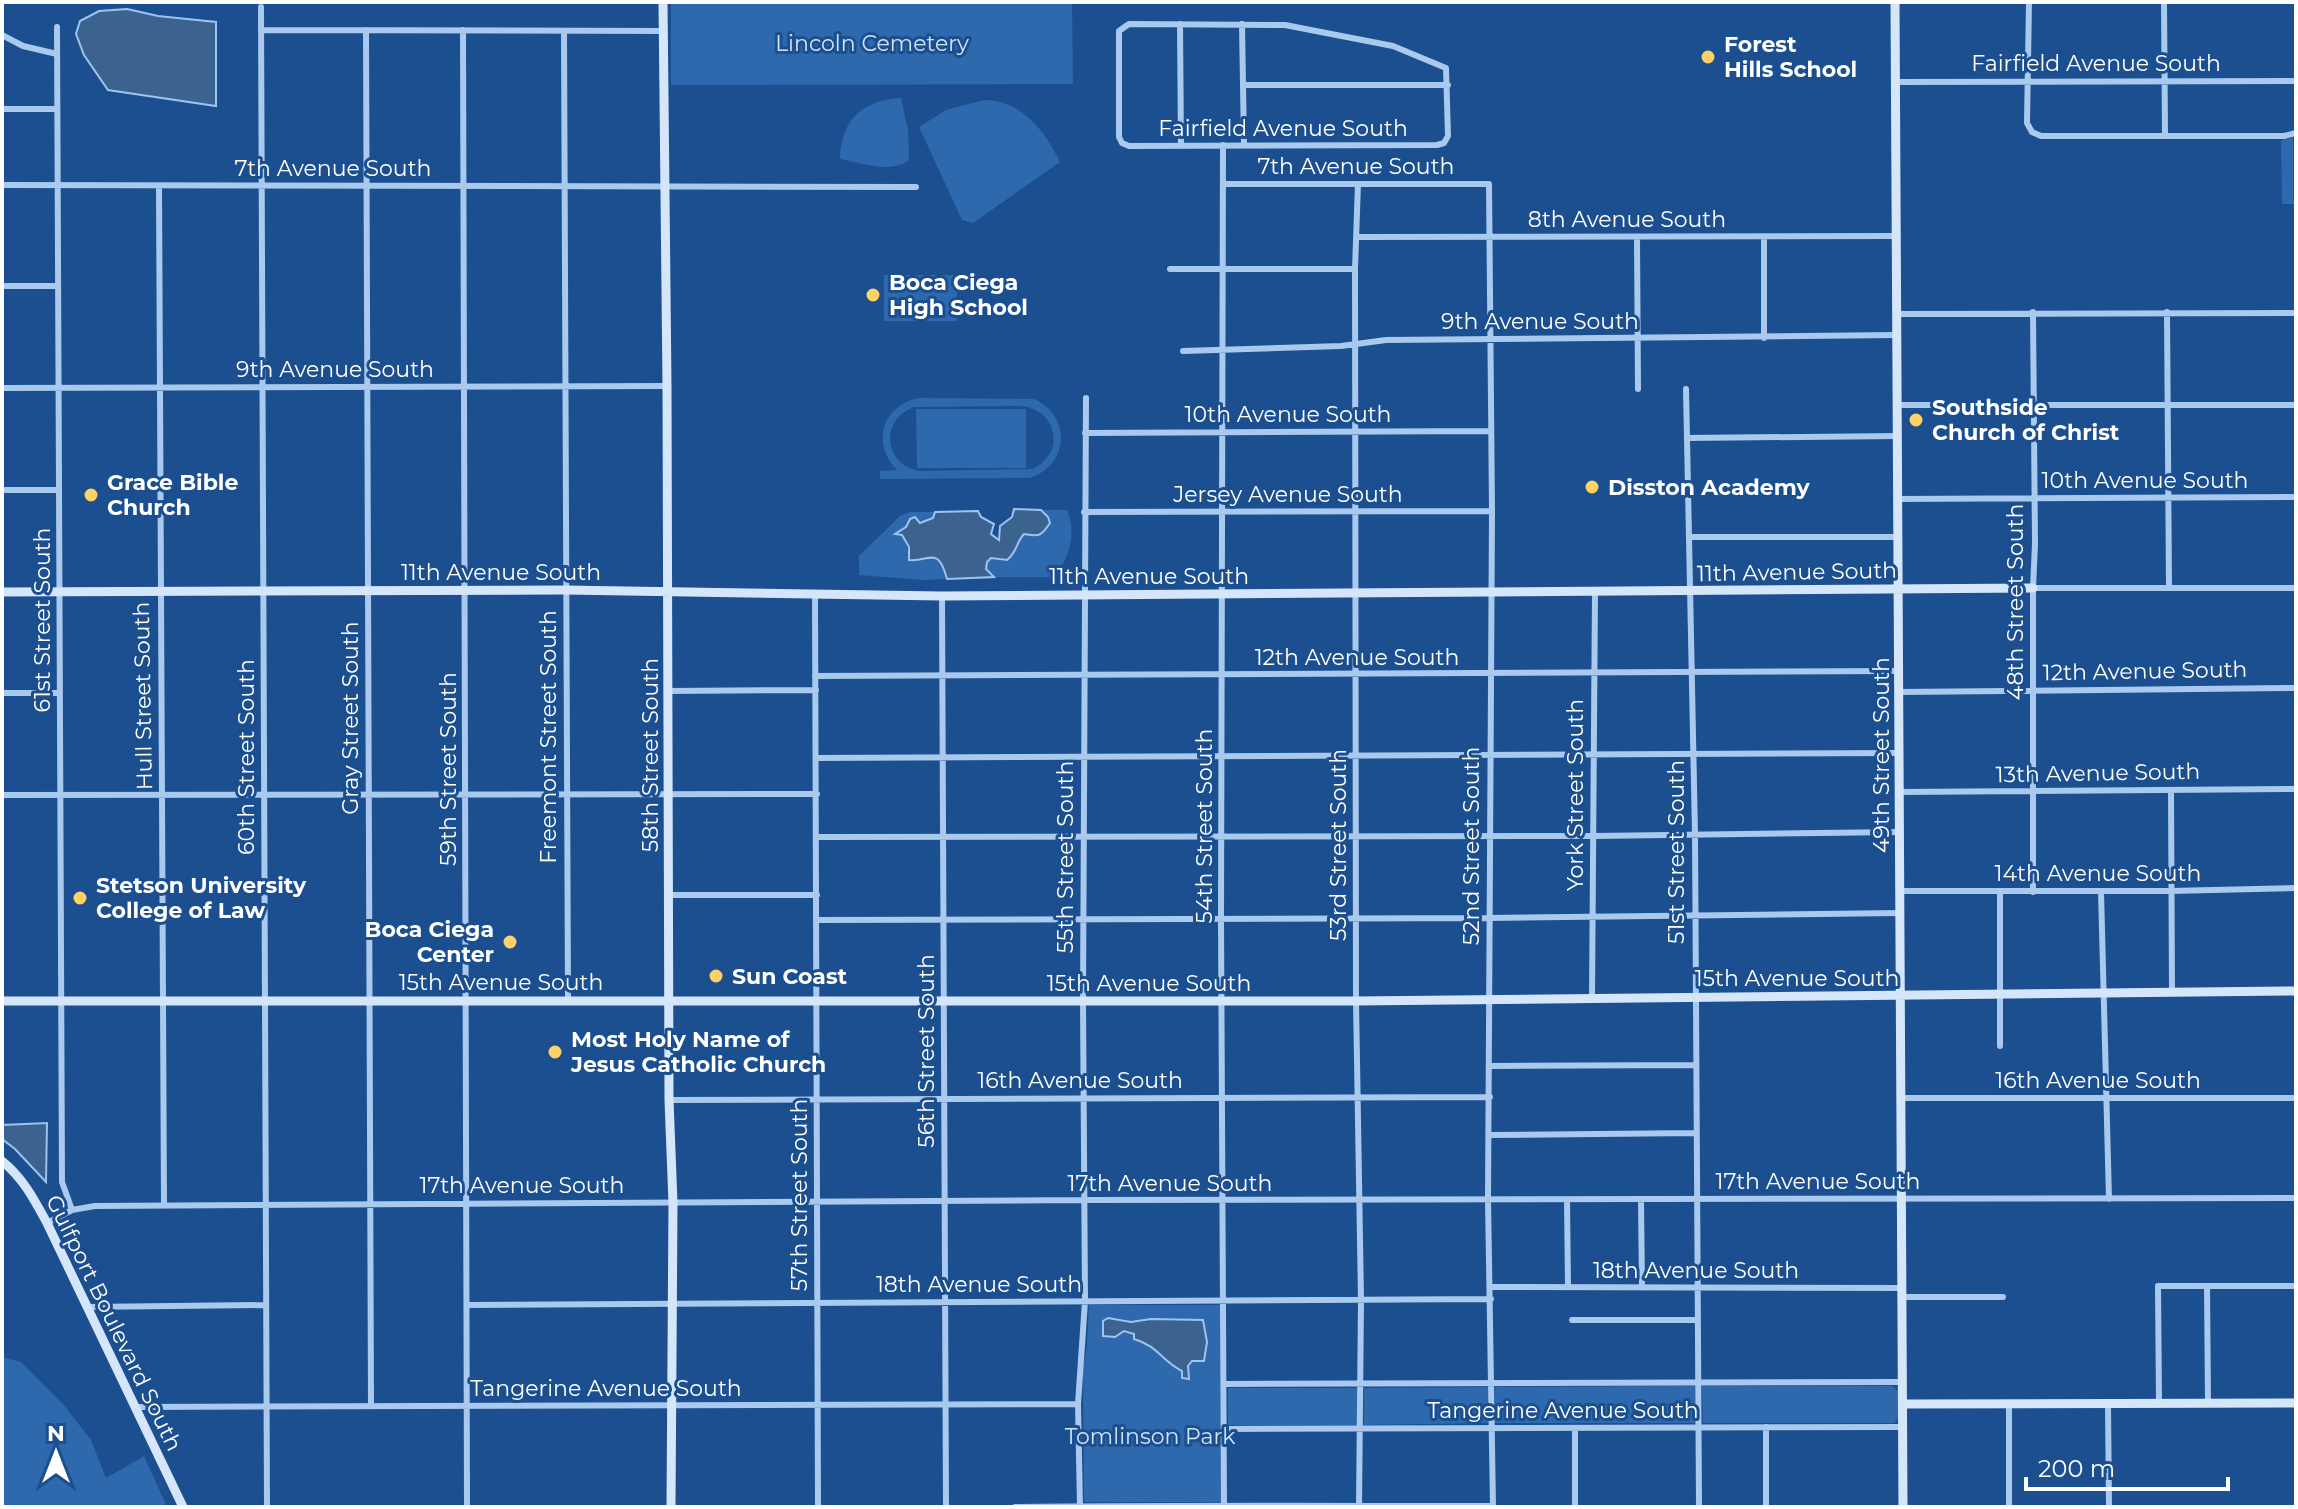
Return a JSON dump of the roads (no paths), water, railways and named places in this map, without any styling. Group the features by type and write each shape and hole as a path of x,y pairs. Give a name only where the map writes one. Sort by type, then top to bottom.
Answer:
{"street":[{"name":"58th Street South","path":"663,2 669,1100 673,1203 671,1507"},
{"name":"49th Street South","path":"1895,2 1903,1507"},
{"path":"2029,2 2027,123 2032,132 2041,136 2284,136 2296,133"},
{"path":"2164,2 2165,136"},
{"name":"60th Street South","path":"261,7 267,1507"},
{"path":"1181,146 1180,24 1285,25 1351,36 1393,46 1446,68 1448,85 1243,85"},
{"name":"Fairfield Avenue South","path":"1180,24 1123,26 1119,31 1119,137 1122,143 1129,146 1437,145 1444,143 1448,136 1448,85"},
{"path":"1242,24 1244,145"},
{"name":"61st Street South","path":"57,27 62,1182 72,1210"},
{"path":"262,30 663,31"},
{"name":"Gray Street South","path":"366,30 371,1406"},
{"name":"59th Street South","path":"463,30 467,1507"},
{"name":"Freemont Street South","path":"564,31 568,1000"},
{"path":"2,35 23,46 57,54"},
{"name":"Fairfield Avenue South","path":"1896,82 2296,81"},
{"path":"2,109 57,109"},
{"name":"54th Street South","path":"1223,145 1221,1001 1224,1506"},
{"name":"7th Avenue South","path":"1223,184 1489,184"},
{"name":"53rd Street South","path":"1358,184 1355,269 1356,1001 1361,1300 1359,1506"},
{"name":"52nd Street South","path":"1489,184 1492,511 1488,1200 1493,1506"},
{"name":"7th Avenue South","path":"2,185 916,187"},
{"name":"Hull Street South","path":"159,186 164,1205"},
{"name":"8th Avenue South","path":"1357,237 1897,236"},
{"path":"1637,237 1638,389"},
{"path":"1764,237 1764,338"},
{"path":"1170,269 1355,269"},
{"path":"2,286 58,286"},
{"name":"48th Street South","path":"2033,312 2033,892"},
{"path":"2167,312 2169,588"},
{"path":"1897,314 2296,313"},
{"name":"9th Avenue South","path":"1183,351 1357,345 1386,340 1897,335"},
{"name":"9th Avenue South","path":"2,388 667,386"},
{"name":"51st Street South","path":"1686,389 1695,834 1699,1507"},
{"name":"55th Street South","path":"1080,1507 1078,1404 1085,1301 1083,919 1086,398"},
{"path":"1897,405 2296,405"},
{"name":"10th Avenue South","path":"1085,433 1491,431"},
{"path":"1687,438 1898,436"},
{"path":"2,490 59,490"},
{"name":"10th Avenue South","path":"1898,499 2296,497"},
{"name":"Jersey Avenue South","path":"1084,512 1492,511"},
{"path":"1689,537 1898,537"},
{"name":"11th Avenue South","path":"2,592 668,590 942,596 2296,588"},
{"name":"York Street South","path":"1592,998 1595,592"},
{"name":"57th Street South","path":"815,594 818,1507"},
{"name":"56th Street South","path":"942,596 946,1507"},
{"name":"12th Avenue South","path":"815,676 1899,671"},
{"name":"12th Avenue South","path":"1899,692 2296,688"},
{"path":"668,691 816,690"},
{"path":"2,693 60,693"},
{"path":"816,758 1899,753"},
{"name":"13th Avenue South","path":"1899,792 2296,789"},
{"path":"2171,790 2172,993"},
{"path":"2,795 817,794"},
{"path":"817,837 1594,836 1900,832"},
{"name":"14th Avenue South","path":"1900,891 2296,888"},
{"path":"2101,891 2109,1199"},
{"path":"2000,892 2000,1046"},
{"path":"668,895 817,895"},
{"path":"818,920 1900,913"},
{"name":"15th Avenue South","path":"2,1001 1356,1001 2296,991"},
{"path":"1491,1066 1696,1065"},
{"name":"16th Avenue South","path":"669,1100 1490,1097"},
{"name":"16th Avenue South","path":"1901,1098 2296,1098"},
{"path":"1489,1135 1696,1133"},
{"name":"Gulfport Boulevard South","path":"2,1161 17,1173 28,1188 47,1223 183,1507"},
{"name":"17th Avenue South","path":"47,1223 72,1210 95,1206 164,1205 2296,1198"},
{"path":"1567,1200 1568,1286"},
{"path":"1641,1200 1642,1288"},
{"name":"18th Avenue South","path":"1490,1287 1568,1286 2003,1297"},
{"path":"2159,1402 2158,1286 2296,1286"},
{"path":"2207,1286 2208,1402"},
{"name":"18th Avenue South","path":"467,1305 1491,1299"},
{"path":"87,1307 266,1305"},
{"path":"1572,1320 1697,1320"},
{"name":"Tangerine Avenue South","path":"1224,1384 1902,1382"},
{"path":"2009,1403 2009,1507"},
{"path":"2108,1403 2109,1507"},
{"path":"1903,1404 2296,1403"},
{"name":"Tangerine Avenue South","path":"135,1407 1078,1404"},
{"path":"1766,1427 1766,1507"},
{"name":"Tangerine Avenue South","path":"1224,1429 1903,1427"},
{"path":"1575,1428 1575,1507"},
{"path":"1015,1507 1493,1506"}],"place":[{"name":"Forest Hills School","path":"1708,57"},
{"name":"Boca Ciega High School","path":"873,295"},
{"name":"Southside Church of Christ","path":"1916,420"},
{"name":"Disston Academy","path":"1592,487"},
{"name":"Grace Bible Church","path":"91,495"},
{"name":"Stetson University College of Law","path":"80,898"},
{"name":"Boca Ciega Center","path":"510,942"},
{"name":"Sun Coast","path":"716,976"},
{"name":"Most Holy Name of Jesus Catholic Church","path":"555,1052"}],"park label":[{"name":"Lincoln Cemetery","path":"872,43"},
{"name":"Tomlinson Park","path":"1150,1436"}]}
